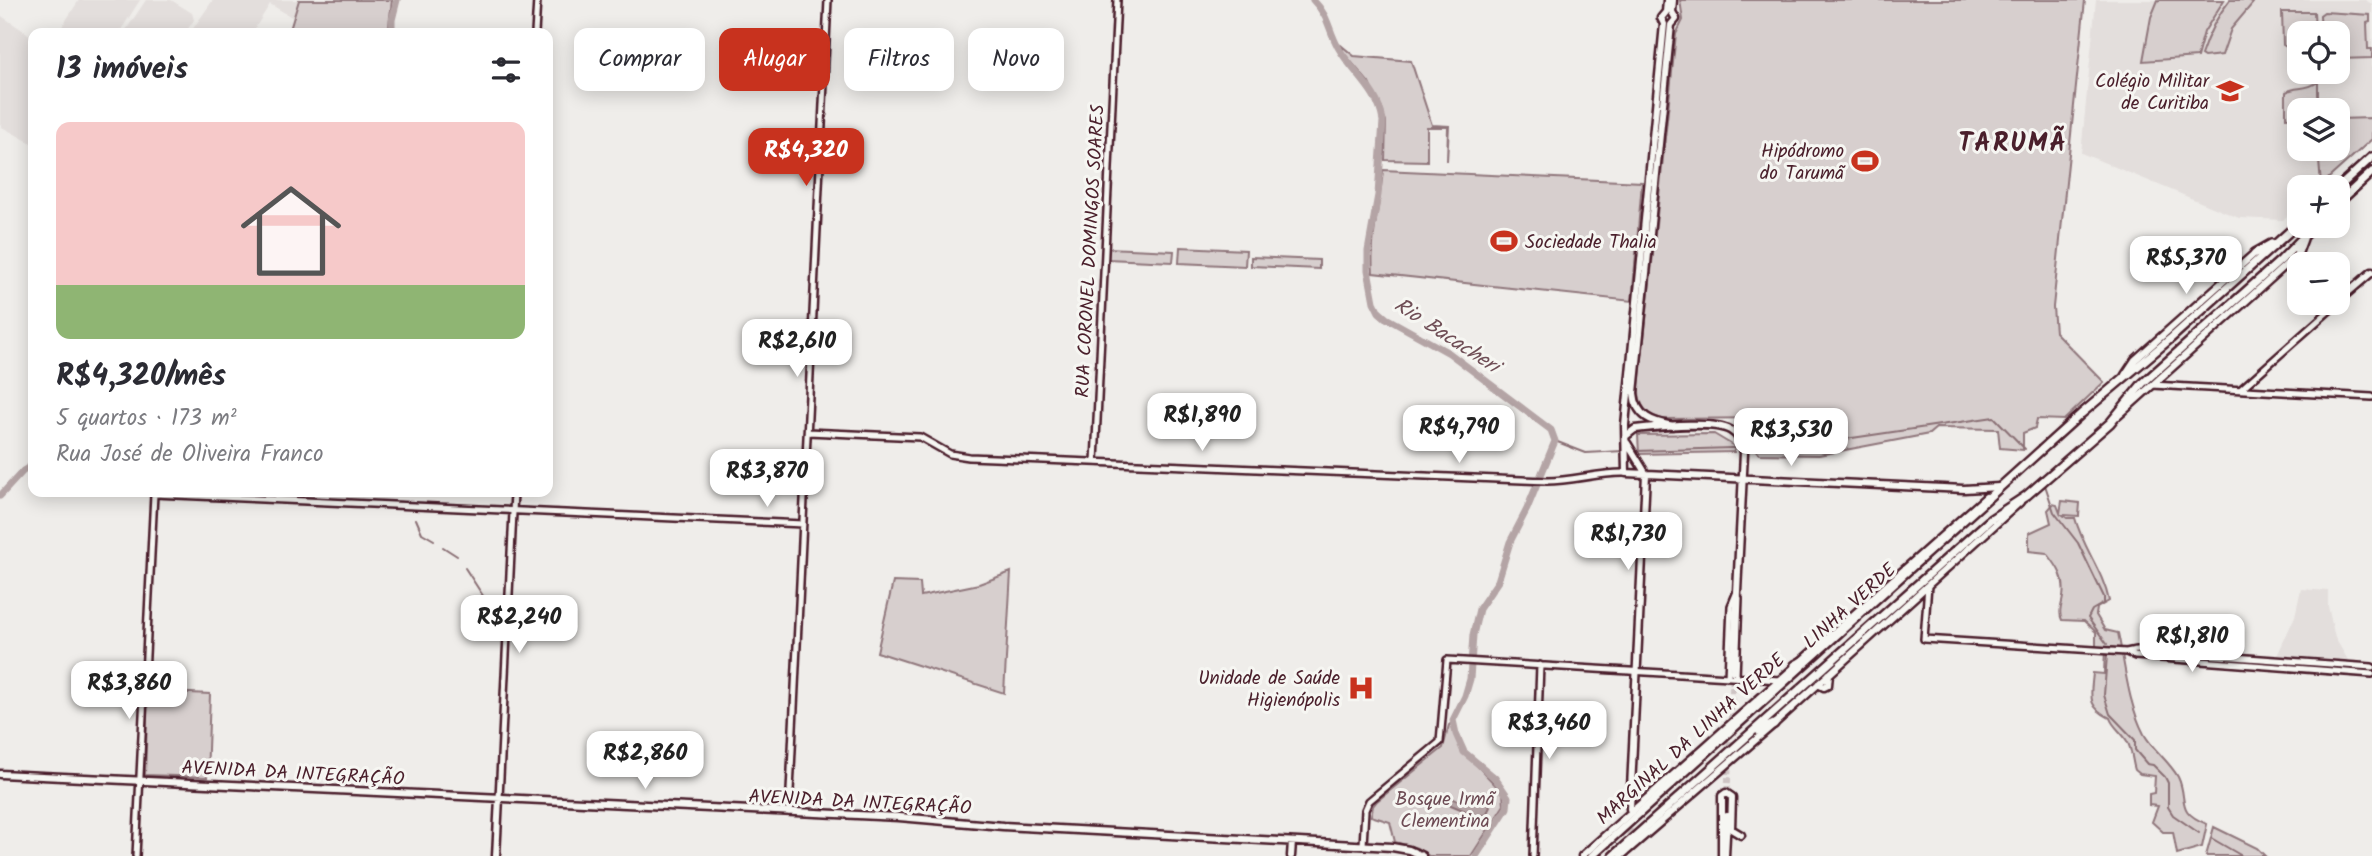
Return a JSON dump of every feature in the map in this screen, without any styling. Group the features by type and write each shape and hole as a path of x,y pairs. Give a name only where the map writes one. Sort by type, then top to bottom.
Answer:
{"highway":[{"path":"2350,177 2372,157"},
{"path":"2350,193 2372,172"},
{"name":"LINHA VERDE","path":"1592,856 2125,375 2170,339 2287,234"},
{"name":"LINHA VERDE","path":"1613,856 1991,519 2026,496 2110,423 2142,384 2266,273 2301,238"},
{"path":"2255,253 2281,239"},
{"path":"1795,665 1821,652"},
{"path":"1752,734 1774,724"}],"main road":[{"path":"1667,0 1669,12 1676,19 1667,24"},
{"path":"1667,24 1661,18 1669,12 1673,0"},
{"path":"1667,24 1634,393 1637,406 1643,415 1652,421 1673,426"},
{"path":"1667,24 1626,473 1964,489 1999,487"},
{"name":"LINHA VERDE","path":"2125,375 2135,359 2255,253"},
{"name":"LINHA VERDE","path":"2110,423 2287,264"},
{"path":"2350,291 2372,272"},
{"path":"1630,809 1646,474 1627,447 1629,432 1635,429 1720,426 1733,432 1743,449 1733,675"},
{"name":"MARGINAL DA LINHA VERDE","path":"1582,856 1971,508 2010,479"},
{"path":"1964,489 1977,495 1971,508"},
{"path":"1621,856 1774,724 2026,496"},
{"name":"AVENIDA DA INTEGRAÇÃO","path":"0,774 789,812 1363,845 1404,848 1422,856"},
{"path":"1726,793 1732,797 1731,829 1741,835 1731,838 1725,856 1722,796 1726,793"},
{"path":"496,856 499,798"},
{"path":"1725,856 1727,801"},
{"path":"1291,856 1292,842"}],"street":[{"path":"535,28 537,0"},
{"path":"789,812 828,0"},
{"name":"RUA CORONEL DOMINGOS SOARES","path":"1095,462 1117,0"},
{"path":"2241,389 2324,315"},
{"path":"2165,374 2163,379 2171,385"},
{"path":"2152,385 2372,397"},
{"path":"808,432 920,437 950,454 968,457 1196,469 1237,468 1533,481 1567,481 1605,472 1626,473"},
{"path":"136,856 154,497"},
{"path":"221,497 803,524"},
{"path":"499,798 513,497"},
{"path":"1928,585 1924,639 2126,652 2136,650 2372,667"},
{"path":"1919,594 1926,603"},
{"path":"2126,652 2135,656 2372,674"},
{"path":"1363,845 1365,810 1369,801 1435,748 1442,738 1447,660 1733,675 1780,680"},
{"path":"1533,856 1541,666"}],"shaded area":[{"path":"79,0 140,0 122,28 61,28"},
{"path":"146,0 171,0 192,13 194,20 188,28 127,28"},
{"path":"213,0 298,1 295,19 270,4 255,28 193,28"},
{"name":"Colégio Militar de Curitiba","path":"2096,0 2365,0 2372,4 2372,141 2350,160 2350,98 2287,98 2287,161 2349,161 2334,175 2287,175 2287,216 2283,220 2239,218 2081,153"},
{"path":"0,15 28,34 28,141 2,127"},
{"path":"2301,589 2328,591 2328,606 2335,638 2348,660 2277,656 2295,616"},
{"path":"1441,795 1456,800 1488,801 1490,807 1486,815 1475,815 1441,801"}],"green space":[{"path":"299,0 392,0 389,28 291,28"},
{"name":"Hipódromo do Tarumã","path":"1680,0 2085,0 2053,307 2055,332 2104,382 2064,420 2037,419 2035,428 2023,433 2023,450 2000,448 1998,429 1936,428 1929,434 1819,455 1759,454 1752,445 1760,434 1773,429 1772,418 1662,419 1647,412 1640,399 1639,387 1676,34 1683,20"},
{"path":"2158,0 2224,0 2204,32 2197,57 2143,61 2151,17"},
{"path":"2230,0 2249,0 2253,3 2231,29 2222,55 2204,57 2201,55 2210,33"},
{"path":"2282,12 2314,12 2314,21 2287,21 2287,47 2283,45"},
{"path":"2324,12 2370,15 2370,22 2367,23 2368,49 2372,49 2372,58 2350,59 2350,21 2320,21 2320,15"},
{"path":"1342,46 1354,56 1411,61 1432,125 1449,126 1447,161 1448,127 1427,127 1427,161 1385,160 1386,121 1369,83 1343,52"},
{"path":"2318,84 2318,98 2287,98 2286,118 2286,92"},
{"path":"2372,118 2372,139 2350,159 2350,119"},
{"path":"2319,161 2348,161 2332,175 2320,175"},
{"name":"Sociedade Thalia","path":"1383,170 1642,182 1632,301 1373,273 1374,234"},
{"path":"1180,247 1246,250 1245,266 1179,263"},
{"path":"1107,248 1174,251 1173,262 1107,259"},
{"path":"1251,257 1319,260 1319,269 1251,266"},
{"path":"1714,434 1734,446 1734,452 1639,454 1638,435"},
{"path":"2062,501 2080,503 2079,516 2063,515 2075,518 2106,590 2109,601 2097,608 2096,615 2105,630 2118,633 2131,697 2144,734 2178,777 2186,809 2207,824 2202,847 2177,854 2173,832 2163,832 2152,822 2158,806 2149,805 2149,794 2154,793 2155,776 2140,774 2135,770 2127,741 2092,700 2093,673 2104,674 2105,648 2096,647 2096,632 2084,621 2062,620 2060,611 2064,590 2060,573 2047,553 2029,551 2029,533 2051,523 2048,510 2053,504 2057,505 2060,513"},
{"path":"1011,572 1004,693 877,652 893,582 920,583 921,596 979,584"},
{"path":"148,691 210,694 207,777 145,775"},
{"name":"Bosque Irmã Clementina","path":"1453,722 1455,734 1464,752 1503,793 1504,805 1471,856 1429,856 1417,848 1395,842 1390,822 1371,816 1377,801 1443,748 1449,725"},
{"path":"2214,827 2257,848 2265,856 2206,856"}],"waterway":[{"path":"392,28 397,0"},
{"name":"Rio Bacacheri","path":"1313,0 1328,23 1344,57 1376,100 1383,121 1378,195 1368,251 1368,270 1374,302 1379,312 1449,353 1551,430 1555,441 1510,542 1498,581 1479,609 1473,635 1470,679 1453,720 1464,752 1495,778 1508,797 1507,808 1476,856"},
{"path":"1636,451 1798,446 1994,417 2025,449"},
{"path":"1555,441 1586,453 1623,451"},
{"path":"0,496 28,468"},
{"path":"2045,485 2054,512 2078,543 2104,597 2104,603 2092,610 2088,618 2107,644"},
{"path":"416,519 422,533 434,540"},
{"path":"443,547 457,556"},
{"path":"465,568 487,602"},
{"path":"2107,655 2104,695 2110,714 2135,740 2135,750 2147,764 2153,765 2165,777 2168,783 2168,807 2173,815 2199,833"},
{"path":"2211,838 2242,856"}],"tunnel":[{"path":"1727,801 1733,671"},
{"path":"1629,853 1630,820"}],"place":[{"name":"Colégio Militar de Curitiba","path":"2230,91"},
{"name":"Hipódromo do Tarumã","path":"1865,161"},
{"name":"Sociedade Thalia","path":"1504,241"},
{"name":"Unidade de Saúde Higienópolis","path":"1361,688"}],"district":[{"name":"TARUMÃ","path":"2013,142"}]}
